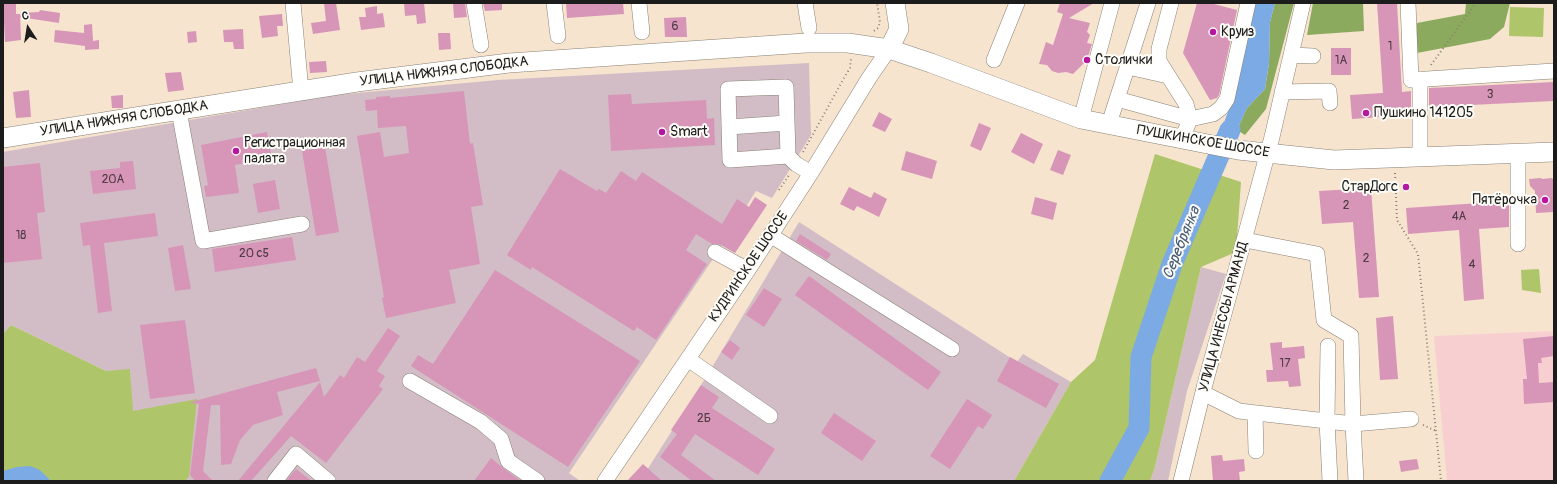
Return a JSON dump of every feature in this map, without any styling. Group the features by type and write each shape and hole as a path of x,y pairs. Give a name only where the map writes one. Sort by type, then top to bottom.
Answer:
{"main road":[{"path":"889,49 899,29 895,3"},
{"name":"УЛИЦА НИЖНЯЯ СЛОБОДКА","path":"3,138 357,82 509,63 806,43 855,43 889,49"},
{"name":"ПУШКИНСКОЕ ШОССЕ","path":"889,49 931,63 1081,119 1238,150 1334,160 1554,152"}],"street":[{"path":"293,3 301,91"},
{"path":"474,3 481,45"},
{"path":"554,3 558,36"},
{"path":"639,3 642,32"},
{"path":"805,3 809,28"},
{"path":"994,60 1016,3"},
{"path":"1081,119 1112,3"},
{"path":"1109,124 1148,3"},
{"path":"1171,3 1158,55 1159,61 1186,104 1190,119 1182,139"},
{"path":"1118,99 1190,119 1213,114 1221,108 1227,99 1248,3"},
{"name":"УЛИЦА ИНЕССЫ АРМАНД","path":"1181,481 1203,393 1268,154 1303,3"},
{"path":"1408,3 1411,80 1554,71"},
{"name":"КУДРИНСКОЕ ШОССЕ","path":"605,481 748,270 811,173 869,78 889,49"},
{"path":"1291,55 1313,56"},
{"path":"1128,67 1168,76"},
{"path":"1420,79 1420,156"},
{"path":"792,160 787,123 786,87 728,89 730,160 792,160 811,173"},
{"path":"1282,92 1329,91 1330,103"},
{"path":"179,111 203,241 302,224"},
{"path":"729,127 787,123"},
{"path":"1518,153 1518,244"},
{"path":"770,235 952,349"},
{"path":"1245,240 1317,254 1324,320 1351,336 1356,481"},
{"path":"715,252 748,270"},
{"path":"1328,346 1327,421 1330,481"},
{"path":"688,359 770,416"},
{"path":"410,381 481,422 501,439 508,461 536,481"},
{"path":"1203,393 1240,411 1255,413 1353,424 1411,419"},
{"path":"1255,413 1256,451"},
{"path":"275,481 296,454 328,481"}],"path":[{"path":"868,31 874,31 878,28 880,22 877,3"},
{"path":"1420,79 1476,3"},
{"path":"779,190 792,160 850,68 852,56"},
{"path":"1394,158 1397,220 1418,254 1441,481"}],"shaded area":[{"path":"809,63 811,135 772,198 756,191 715,256 569,473 580,481 185,481 189,477 132,411 130,370 106,371 11,325 3,334 3,152 335,95 498,80"},
{"path":"799,222 1017,362 1023,354 1071,382 1014,481 640,481 708,374"},
{"path":"1201,267 1226,274 1187,391 1168,481 1150,481 1155,467"},
{"path":"1554,331 1554,481 1447,481 1434,336"}],"green space":[{"path":"1275,3 1294,3 1266,109 1245,135 1237,130 1247,108 1265,89 1269,63 1270,22"},
{"path":"1313,3 1363,3 1364,31 1307,35"},
{"path":"1466,3 1510,3 1504,27 1490,39 1417,53 1417,23 1465,14"},
{"path":"1510,7 1544,8 1543,37 1509,36"},
{"path":"1155,154 1241,182 1236,252 1201,267 1155,467 1150,481 1014,481 1071,382 1095,360"},
{"path":"1539,269 1541,293 1522,290 1521,270"},
{"path":"11,325 106,371 130,369 133,411 197,399 189,477 185,481 3,481 3,334"}],"water":[{"path":"1253,3 1275,3 1270,22 1269,63 1265,89 1247,108 1237,130 1233,147 1218,139 1236,90"},
{"path":"30,466 40,470 51,481 3,481 3,471 17,467"}],"building":[{"path":"16,3 16,14 20,14 21,40 5,42 3,4"},
{"path":"324,3 336,3 340,30 313,34 311,23 326,21"},
{"path":"404,3 424,3 426,23 417,24 416,15 405,16"},
{"path":"453,3 465,3 467,17 454,18"},
{"path":"483,3 502,3 502,10 485,11"},
{"path":"566,3 623,3 624,14 567,18"},
{"path":"1060,3 1094,3 1069,18 1090,23 1087,32 1090,35 1087,43 1092,44 1087,60 1073,74 1066,72 1058,73 1052,71 1047,65 1039,64 1046,42 1053,45 1063,14 1057,12"},
{"name":"Круиз","path":"1197,3 1210,3 1237,10 1219,95 1217,98 1210,100 1183,53"},
{"path":"1377,3 1397,3 1402,92 1411,91 1411,115 1352,119 1350,95 1383,93"},
{"path":"377,6 377,14 383,13 385,27 361,30 359,17 366,17 365,8"},
{"path":"40,10 60,13 59,23 20,17 21,13 39,12"},
{"path":"282,14 283,26 277,26 278,36 262,38 259,16"},
{"path":"686,17 687,37 665,37 664,18"},
{"path":"92,24 93,41 99,40 99,49 85,50 85,46 54,42 55,30 84,33 84,25"},
{"path":"243,29 244,49 234,49 233,42 224,42 223,30"},
{"path":"196,31 197,42 188,43 187,32"},
{"path":"438,33 450,33 451,49 439,50"},
{"path":"1331,48 1351,48 1351,75 1331,75"},
{"path":"326,61 327,72 310,73 309,62"},
{"path":"181,72 184,90 168,92 165,73"},
{"path":"1554,82 1554,101 1429,107 1429,88"},
{"path":"29,90 31,117 16,118 13,92"},
{"path":"464,91 470,144 473,143 483,205 471,207 480,264 449,270 456,303 386,318 382,298 384,297 357,136 380,132 384,157 409,153 406,126 378,128 377,110 366,111 365,100 376,99 376,97 390,96 390,98"},
{"name":"Smart","path":"631,94 632,104 706,100 707,119 714,118 715,145 611,151 608,95"},
{"path":"123,95 123,108 112,108 111,96"},
{"path":"879,112 892,119 885,132 872,126"},
{"path":"979,123 991,128 981,151 970,146"},
{"name":"Регистрационная палата","path":"267,132 272,158 235,165 239,193 206,197 204,186 208,185 201,145"},
{"path":"1021,133 1043,144 1034,164 1011,152"},
{"path":"325,147 339,232 316,236 302,151"},
{"path":"1058,150 1071,155 1063,175 1050,170"},
{"path":"906,151 937,161 932,179 901,170"},
{"path":"133,161 136,189 93,194 90,171 120,168 120,162"},
{"path":"40,163 45,212 37,213 42,259 3,263 3,167"},
{"path":"560,169 597,191 599,189 606,193 621,171 636,181 642,172 722,224 737,199 749,207 755,197 767,205 735,253 719,244 712,244 696,234 686,250 707,264 656,340 637,327 634,331 532,267 531,270 507,255"},
{"name":"Пятёрочка","path":"1529,179 1554,179 1554,212 1536,213 1535,191 1530,186"},
{"path":"275,180 280,209 258,213 253,184"},
{"path":"849,187 871,198 874,192 887,199 879,217 857,206 854,211 840,204"},
{"path":"1371,188 1379,297 1359,298 1353,222 1322,224 1319,191"},
{"path":"1035,197 1057,203 1053,220 1031,214"},
{"path":"1509,201 1509,227 1479,229 1484,299 1464,301 1459,230 1408,234 1406,208"},
{"path":"155,213 158,236 104,243 112,311 98,313 90,245 83,246 80,223"},
{"path":"800,234 831,254 827,260 796,241"},
{"path":"292,237 296,260 215,272 212,249"},
{"path":"183,245 191,289 175,291 168,248"},
{"path":"495,270 640,361 568,467 411,366 418,355 433,364"},
{"path":"809,276 941,372 928,390 795,295"},
{"path":"764,288 782,299 764,327 746,315"},
{"path":"1393,316 1398,379 1380,380 1376,318"},
{"path":"185,320 195,393 150,399 140,325"},
{"path":"388,328 400,336 377,371 385,376 379,386 383,389 326,463 291,436 251,481 238,481 320,382 324,397 340,375 344,378 357,357 365,362"},
{"path":"1554,336 1554,356 1541,358 1542,363 1538,363 1539,383 1554,382 1554,402 1524,404 1523,379 1527,379 1523,339"},
{"path":"730,340 740,348 732,360 721,352"},
{"path":"1282,342 1282,348 1304,346 1305,358 1298,359 1301,386 1289,387 1288,381 1267,382 1266,370 1273,370 1270,343"},
{"path":"1010,357 1059,384 1046,408 997,381"},
{"path":"316,368 320,381 277,392 283,415 253,425 240,440 231,464 221,465 220,405 211,405 203,471 213,481 195,481 190,475 199,404 191,402"},
{"path":"701,385 719,397 712,408 775,449 758,475 695,434 681,455 716,481 692,481 660,457 677,434 671,430"},
{"path":"967,399 992,415 983,429 978,426 950,469 930,456"},
{"path":"834,413 876,441 862,461 821,433"},
{"path":"1222,455 1223,461 1244,459 1245,471 1239,472 1240,481 1213,481 1211,456"},
{"path":"491,458 503,468 521,481 474,481"},
{"path":"1417,459 1419,469 1401,472 1399,461"},
{"path":"643,464 662,481 627,481"},
{"path":"296,469 312,481 286,481"}],"waterway":[{"name":"Серебрянка","path":"1110,481 1139,428 1141,357 1172,264 1230,130"}],"place":[{"name":"Круиз","path":"1213,32"},
{"name":"Столички","path":"1087,60"},
{"name":"Пушкино 141205","path":"1366,113"},
{"name":"Smart","path":"662,132"},
{"name":"Регистрационная палата","path":"236,151"},
{"name":"СтарДогс","path":"1406,187"},
{"name":"Пятёрочка","path":"1545,200"}]}
